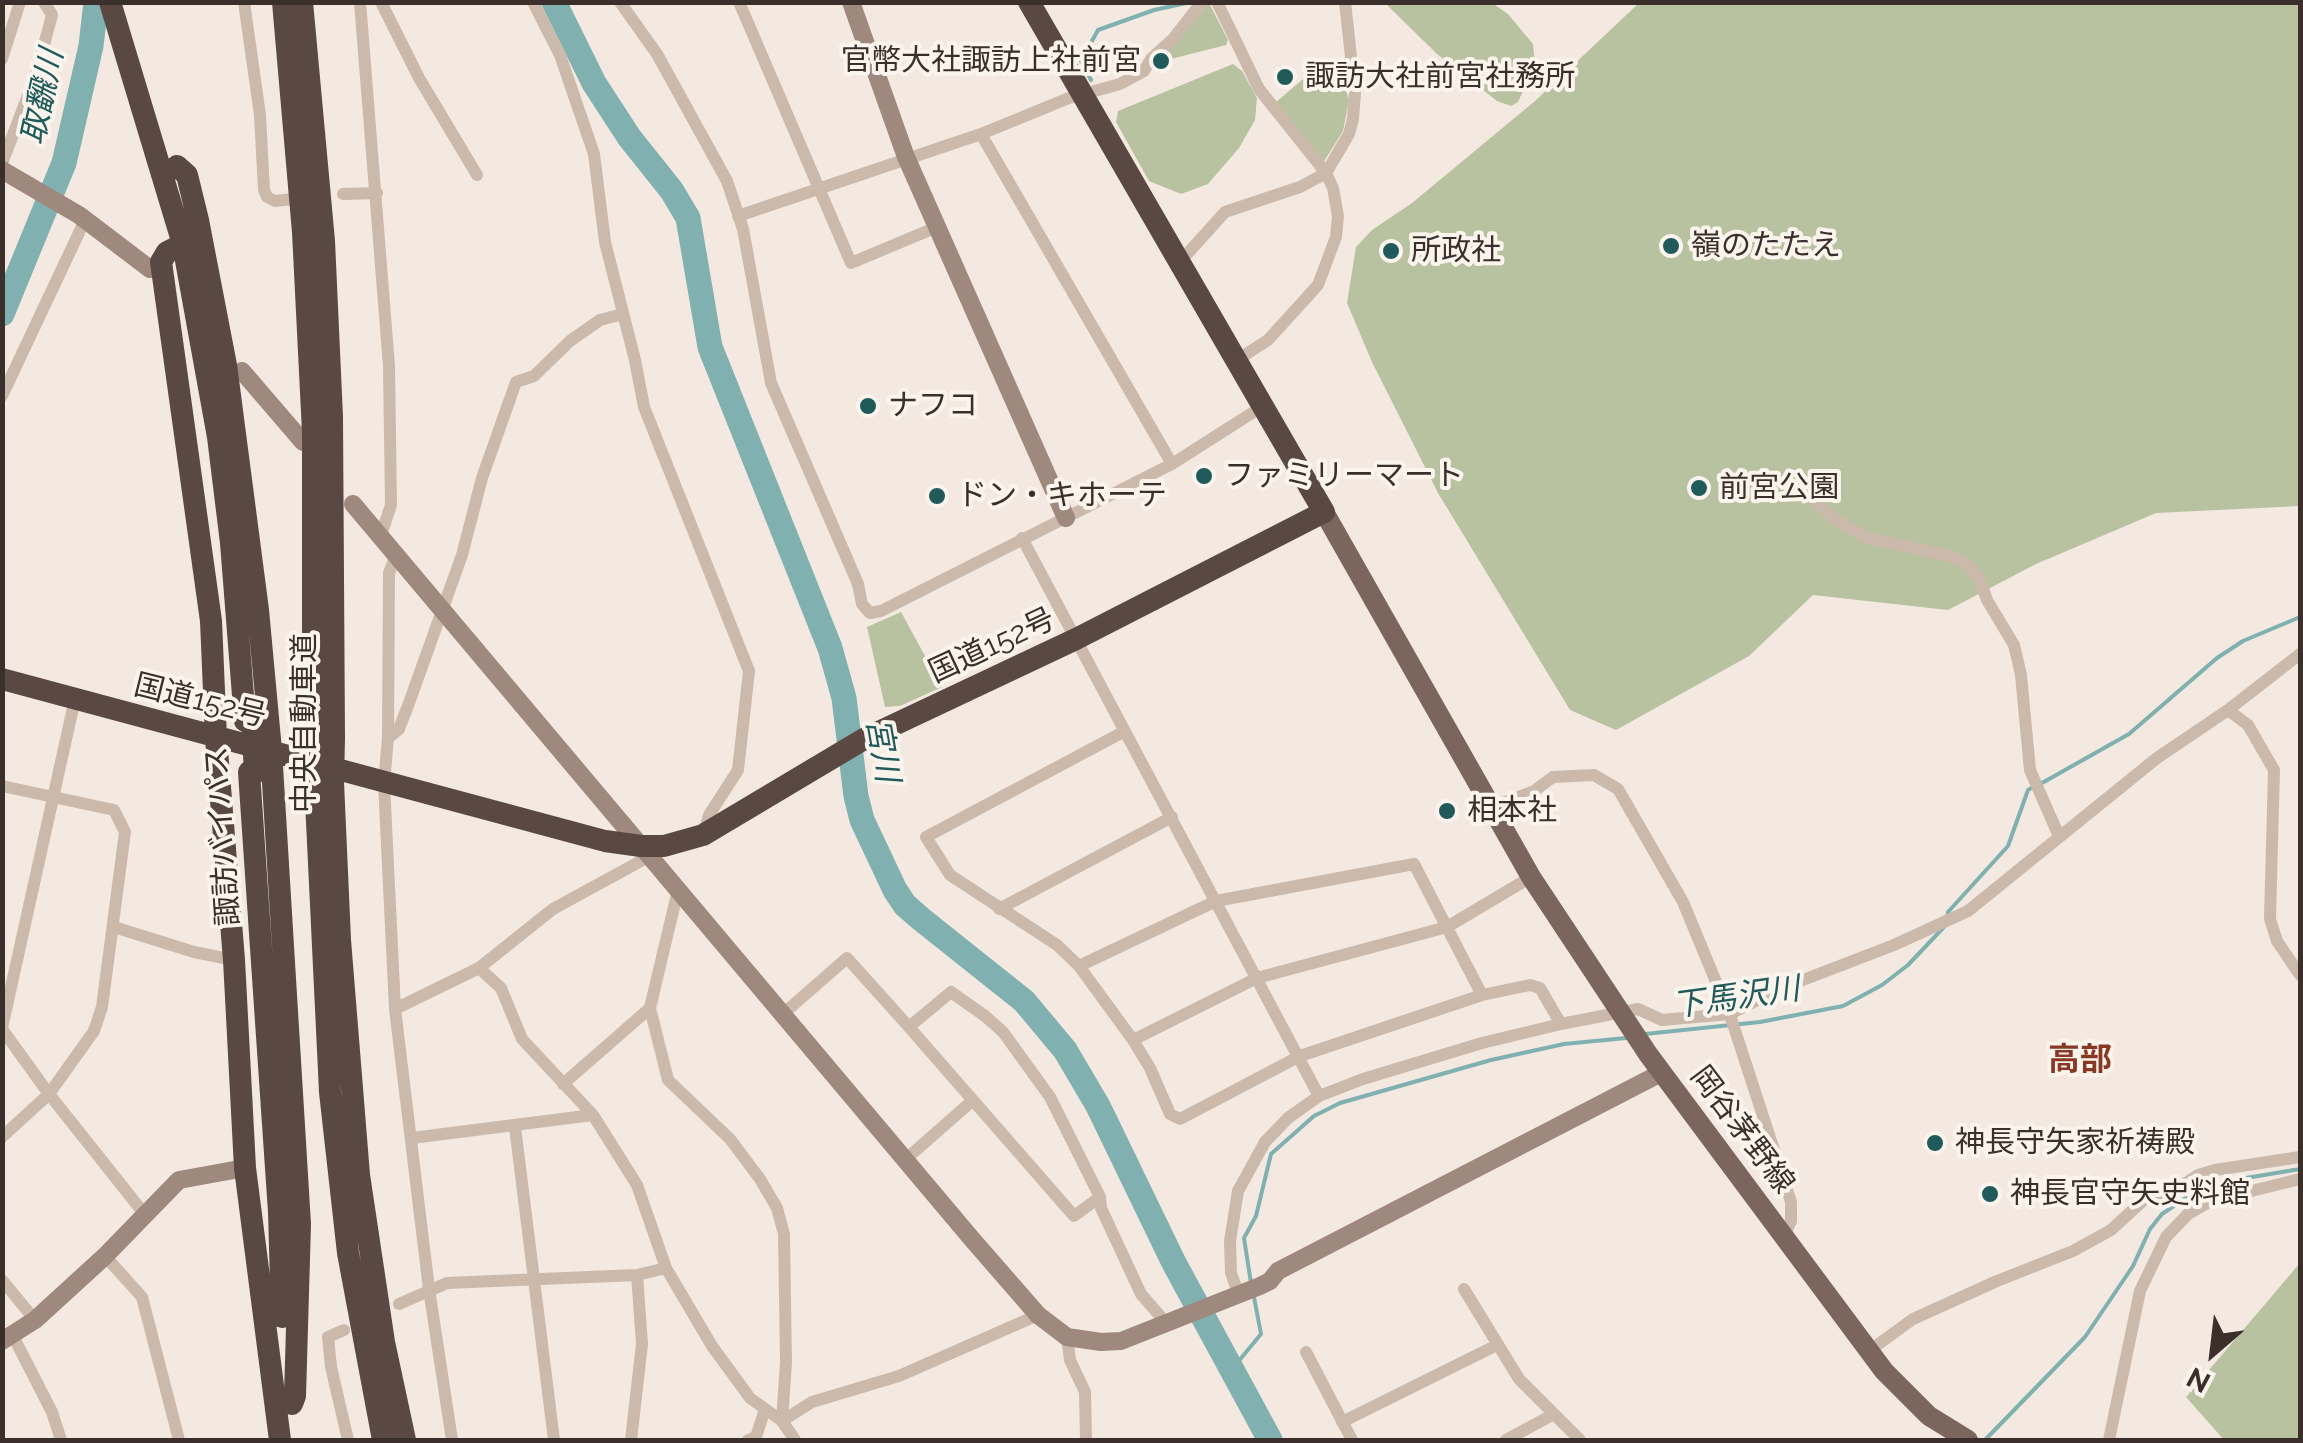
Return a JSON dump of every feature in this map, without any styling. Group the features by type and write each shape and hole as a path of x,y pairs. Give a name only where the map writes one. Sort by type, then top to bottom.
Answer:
{"highway":[{"name":"諏訪バイパス","path":"110,2 177,166 235,507 285,1212 293,1440"},
{"name":"諏訪バイパス","path":"124,2 155,116 183,244 218,438 248,720"},
{"name":"中央自動車道","path":"283,2 304,232 324,733"},
{"name":"中央自動車道","path":"302,2 324,242 332,417 324,733 330,1092 348,1253 383,1440"},
{"path":"1029,2 1324,512"},
{"path":"177,166 187,175 226,366 258,610 271,750 300,1224 292,1404"},
{"path":"183,244 168,252 161,262 211,621 246,1168 283,1440"},
{"name":"国道152号","path":"2,679 646,851 703,835 864,739 1076,639 1324,512"},
{"name":"諏訪バイパス","path":"252,772 279,1212 283,1440"},
{"name":"中央自動車道","path":"324,781 359,1175 384,1342 405,1440"}],"main road":[{"name":"岡谷茅野線","path":"1324,512 1531,877 1661,1073 1869,1351 1914,1404 1968,1440"}],"street":[{"path":"2,59 20,2"},
{"path":"44,2 52,16 3,168 82,218 150,269"},
{"path":"244,2 260,115 264,190 266,197 276,201 293,200"},
{"path":"360,2 389,366 391,505 380,538"},
{"path":"382,2 419,78 477,175"},
{"path":"534,2 560,55 594,154 605,242 644,407 749,671 738,770 708,815 703,835"},
{"path":"620,2 657,54 728,181 771,383 858,584 862,604 870,613 881,611 1172,464 1263,406"},
{"path":"739,2 851,264 937,227"},
{"path":"850,2 906,157 1066,518"},
{"path":"738,216 980,134 1069,98 1120,84 1144,71 1150,59 1202,2"},
{"path":"1217,2 1259,88 1326,173 1338,216 1336,238 1318,285 1268,340 1237,360"},
{"path":"1179,258 1225,212 1300,187 1326,173 1348,134 1356,93 1345,2"},
{"path":"980,134 1172,464"},
{"path":"343,194 378,192"},
{"path":"2,396 82,218"},
{"path":"388,738 399,729 516,382 534,376 570,341 600,320 623,314"},
{"path":"242,371 303,442"},
{"path":"1816,501 1834,519 1868,538 1950,556 1967,564 1979,578 1986,600 2014,645 2021,674 2028,755 2059,836"},
{"path":"353,504 1038,1315 1067,1338 1122,1341 1244,1293 1270,1281 1278,1270 1661,1073"},
{"path":"1022,538 1318,1096"},
{"path":"396,554 389,574 384,783 395,1009 452,1440"},
{"path":"1244,1293 1231,1273 1230,1240 1238,1191 1266,1142 1288,1118 1318,1096 1363,1078 1561,1024 1626,1021 1638,1009 1662,1020 1732,1021 1777,990 1894,945 1968,911 2157,758 2300,654"},
{"path":"75,699 2,1029 146,1216"},
{"path":"2228,710 2248,725 2274,770 2270,919 2276,942 2300,975"},
{"path":"1125,731 926,837 950,876 1058,945 1079,966 1133,1040 1170,1114 1180,1119 1300,1056 1482,995 1530,985 1540,988 1561,1024"},
{"path":"1492,807 1534,791 1553,777 1594,775 1618,789 1683,902 1732,1021 1791,1202 1784,1236"},
{"path":"2,786 114,810 124,832 102,1007 94,1032 49,1094 2,1137"},
{"path":"999,909 1172,817"},
{"path":"395,1009 480,968 553,909 646,851"},
{"path":"1079,966 1216,901 1414,864 1482,995"},
{"path":"1133,1040 1258,978 1447,927 1531,877"},
{"path":"678,890 650,1008 668,1080 730,1139 777,1208 784,1234 786,1362 782,1421"},
{"path":"114,926 194,952 234,960"},
{"path":"784,1014 847,958 1074,1216 1100,1197"},
{"path":"480,968 500,988 522,1039 592,1115 636,1185 666,1268 712,1346 750,1398 782,1421 795,1440"},
{"path":"909,1028 951,992 1002,1032 1050,1097 1100,1197 1141,1294 1171,1322"},
{"path":"563,1084 650,1008"},
{"path":"906,1159 972,1102"},
{"path":"412,1138 592,1115"},
{"path":"515,1127 554,1440"},
{"path":"2109,1440 2146,1274 2166,1237 2178,1202 2198,1175 2300,1157"},
{"path":"62,1440 52,1412 8,1338 34,1320 105,1256 179,1180 246,1168"},
{"path":"1869,1351 1913,1319 1996,1280 2073,1251 2110,1230 2148,1196 2178,1202 2211,1201 2300,1180"},
{"path":"105,1256 142,1298 179,1440"},
{"path":"399,1304 447,1283 637,1275 666,1268"},
{"path":"631,1440 642,1344 637,1275"},
{"path":"2,1280 34,1320"},
{"path":"1464,1289 1519,1379 1580,1440"},
{"path":"782,1421 812,1402 899,1376 1038,1315"},
{"path":"344,1330 328,1337 348,1440"},
{"path":"1067,1338 1070,1360 1085,1392 1086,1440"},
{"path":"1342,1422 1497,1346"},
{"path":"1306,1352 1352,1440"},
{"path":"748,1440 756,1438 765,1409"},
{"path":"1513,1439 1554,1414"}],"green space":[{"path":"1209,3 1228,40 1226,45 1171,59 1167,52"},
{"path":"1385,3 1492,3 1508,14 1533,44 1535,64 1518,102 1511,106 1497,101 1437,54"},
{"path":"1639,3 2300,3 2300,506 2156,513 2036,564 1948,610 1813,595 1749,656 1616,730 1570,710 1438,493 1347,303 1356,247 1372,230 1412,203 1535,101"},
{"path":"1233,64 1242,71 1257,98 1255,120 1239,148 1208,184 1181,194 1149,181 1116,122 1118,111"},
{"path":"1330,64 1340,70 1349,100 1343,131 1323,163 1275,103 1316,68"},
{"path":"901,612 942,687 900,706 885,707 867,627"},
{"path":"2300,1263 2300,1440 2224,1440 2186,1397"}],"waterway":[{"name":"取飜川","path":"2,314 64,163 91,46 96,2"},
{"name":"宮川","path":"554,2 594,83 688,218 710,347 830,648 844,698 862,820 895,890 921,919 1024,1001 1065,1050 1098,1106 1174,1263 1270,1440"},
{"path":"1091,80 1081,61 1098,30 1154,10 1191,2"},
{"name":"下馬沢川","path":"2042,783 2129,734 2217,658 2243,641 2300,617"},
{"name":"下馬沢川","path":"1947,918 1948,912 2008,846 2028,790 2033,787"},
{"name":"下馬沢川","path":"1645,1034 1760,1022 1843,1006 1882,985 1908,965 1944,927"},
{"name":"下馬沢川","path":"1251,1283 1244,1238 1256,1216 1271,1154 1314,1116 1340,1103 1491,1060 1564,1044 1626,1038"},
{"path":"1985,1440 2085,1337 2133,1266 2150,1229 2162,1214 2190,1195 2222,1182 2300,1169"},
{"name":"下馬沢川","path":"1233,1368 1261,1334 1254,1297"}],"place":[{"name":"官幣大社諏訪上社前宮","path":"1161,61"},
{"name":"諏訪大社前宮社務所","path":"1285,77"},
{"name":"嶺のたたえ","path":"1671,246"},
{"name":"所政社","path":"1391,251"},
{"name":"ナフコ","path":"868,406"},
{"name":"ファミリーマート","path":"1204,476"},
{"name":"前宮公園","path":"1699,488"},
{"name":"ドン・キホーテ","path":"937,496"},
{"name":"相本社","path":"1447,811"},
{"name":"神長守矢家祈祷殿","path":"1935,1143"},
{"name":"神長官守矢史料館","path":"1990,1194"}],"district":[{"name":"高部","path":"2080,1060"}]}
